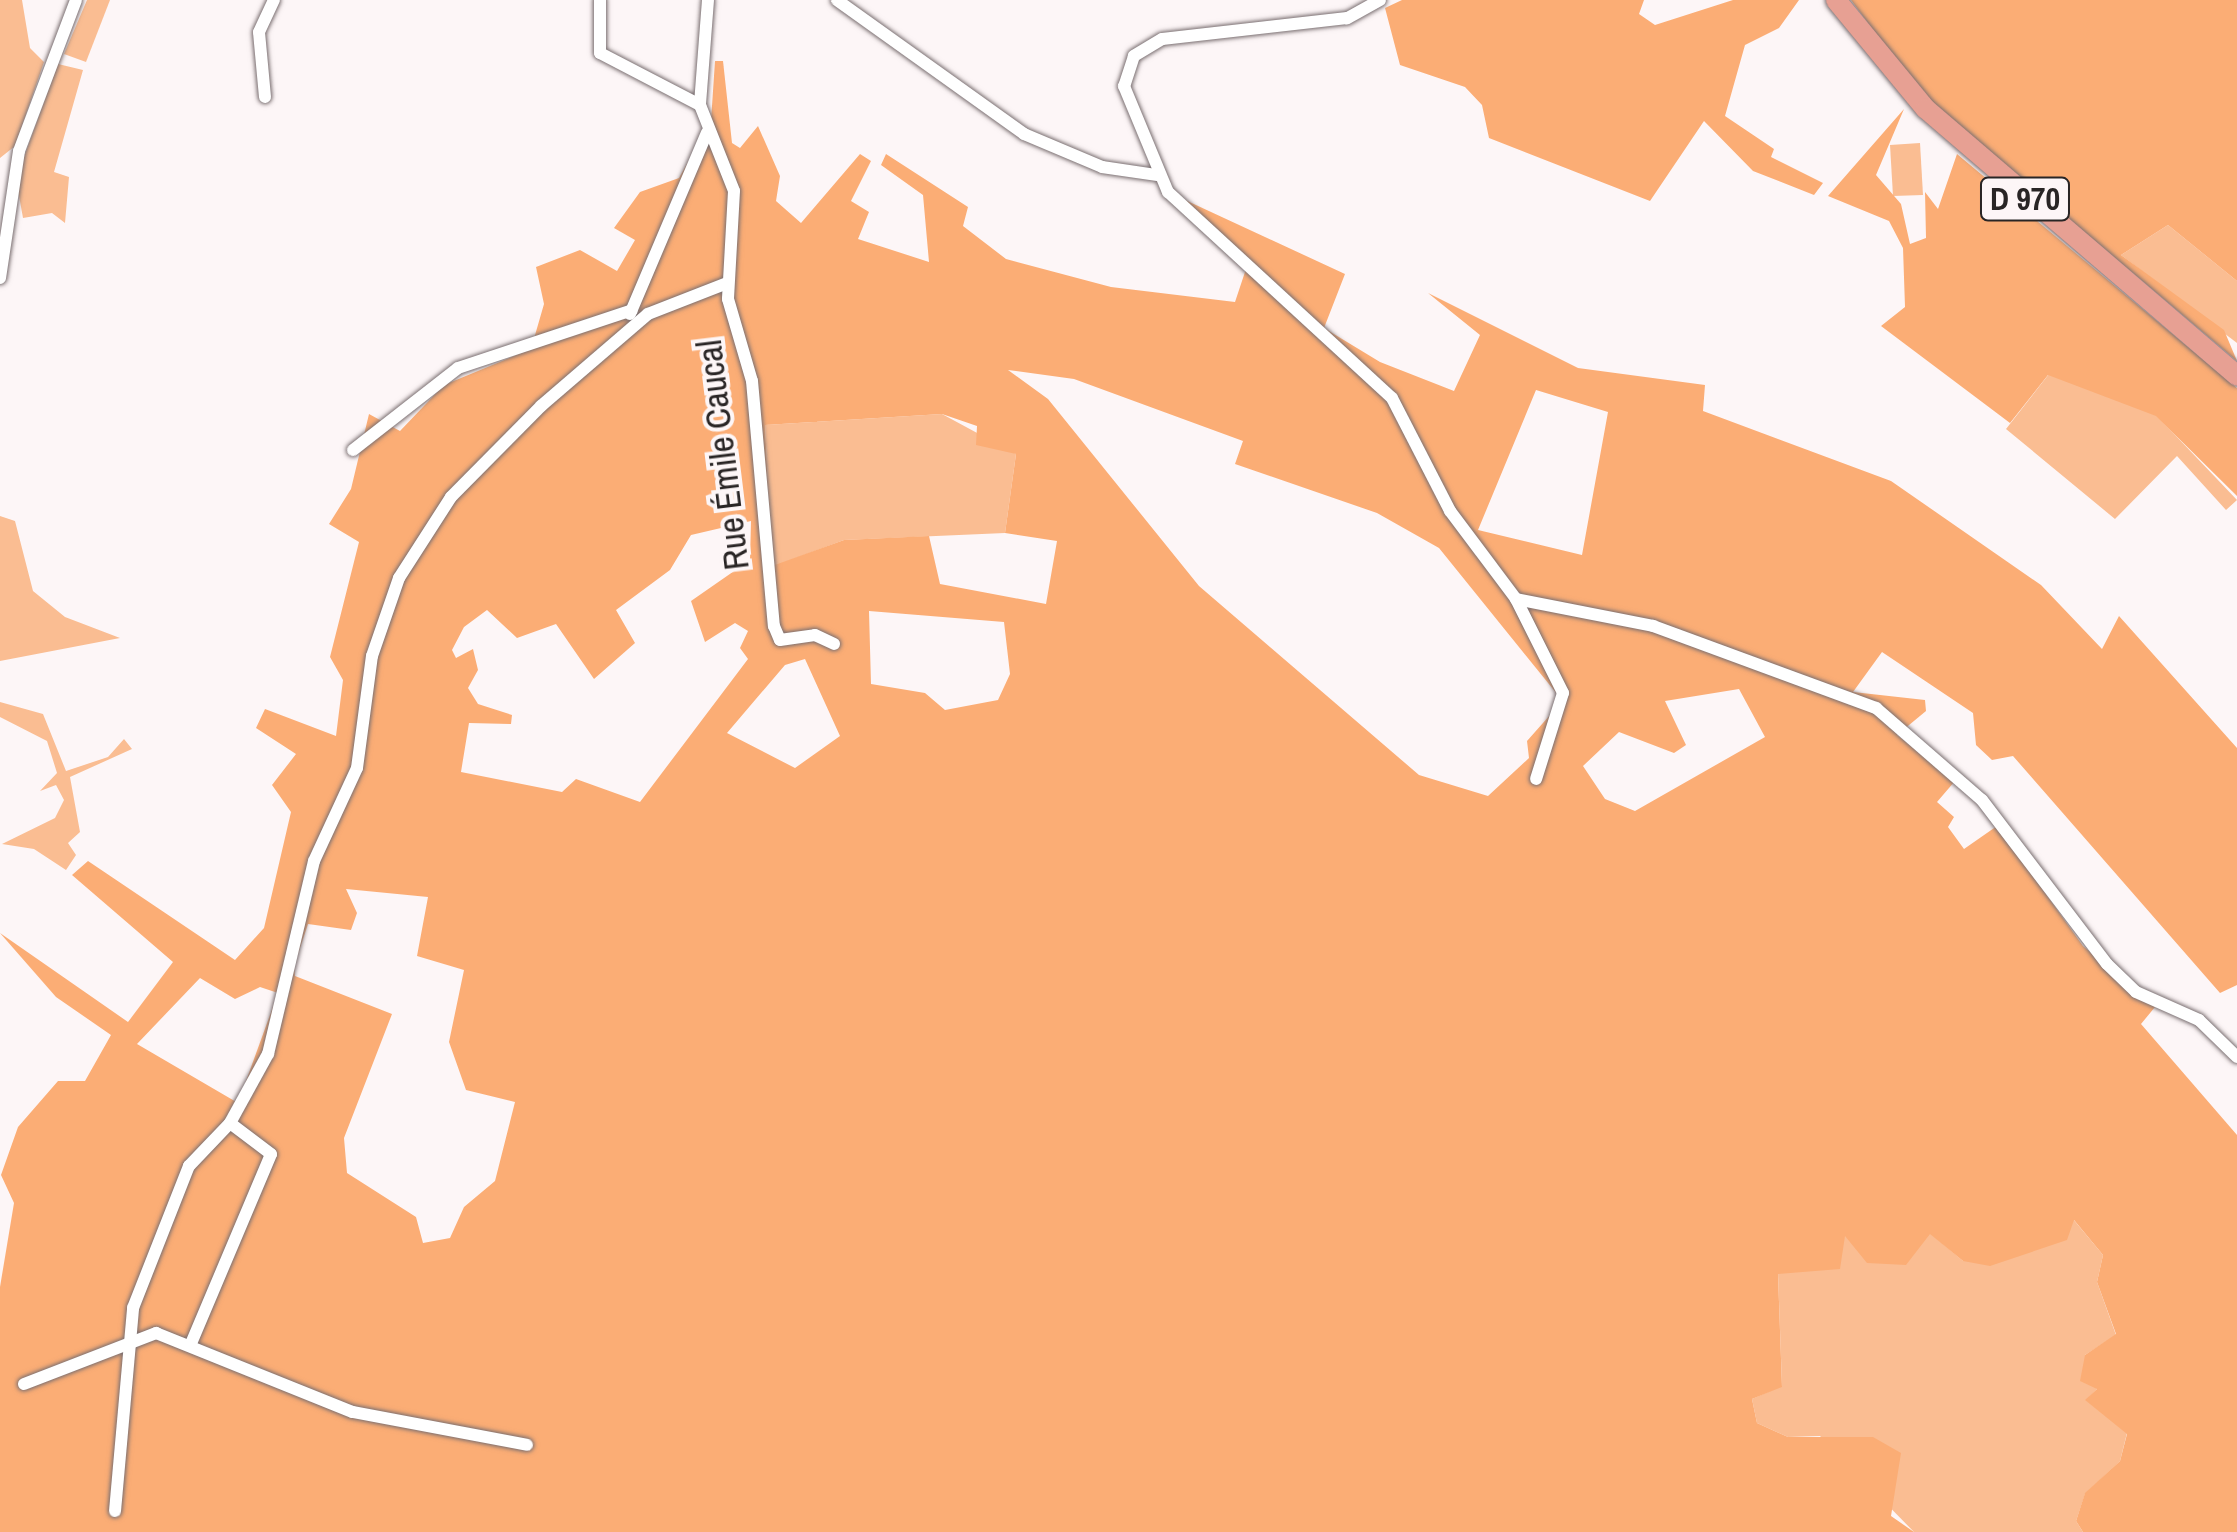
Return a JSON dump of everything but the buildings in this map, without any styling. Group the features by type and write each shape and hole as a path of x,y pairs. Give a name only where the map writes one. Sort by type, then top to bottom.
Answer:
{"main road":[{"name":"D 970","path":"1836,0 1926,110 2237,376"}],"street":[{"path":"0,278 19,151 76,0"},
{"path":"266,97 259,32 274,0"},
{"path":"600,0 600,53 700,105"},
{"path":"619,340 707,133 700,105 708,0"},
{"path":"836,0 1024,134 1102,167 1157,175"},
{"path":"1380,0 1348,18 1162,40 1134,56 1124,86 1157,175 1168,192 1392,398 1450,511 1516,600 1564,693 1536,779"},
{"name":"Rue Émile Caucal","path":"707,133 735,204 728,283 752,380 780,640 816,635 834,644"},
{"path":"115,1511 129,1342 160,1224 188,1166 230,1123 268,1054 314,861 357,768 372,656 399,578 450,497 619,340 648,314 728,283"},
{"path":"353,450 458,368 632,310"},
{"path":"1516,600 1653,626 1876,708 1982,800 2107,964 2136,992 2199,1020 2237,1057"},
{"path":"190,1346 271,1154 230,1123"},
{"path":"24,1384 156,1333 353,1412 526,1445"}],"shaded area":[{"path":"0,0 22,0 30,48 44,62 15,146 0,158"},
{"path":"87,0 110,0 86,62 64,54"},
{"path":"1402,0 1644,0 1639,14 1655,25 1733,0 1799,0 1779,28 1745,45 1725,116 1774,149 1771,157 1823,183 1814,195 1753,171 1704,121 1650,201 1489,138 1482,105 1465,87 1400,65 1385,8"},
{"path":"1851,0 2237,0 2237,281 2168,225 2121,255 2224,330 2237,361 1919,92"},
{"path":"715,61 723,61 732,143 740,148 758,126 780,176 776,201 801,223 860,154 871,161 851,201 869,212 858,239 929,262 923,195 881,165 886,154 968,207 963,226 1006,259 1111,287 1235,302 1246,269 1183,199 1345,274 1324,328 1380,362 1454,391 1480,335 1428,293 1578,368 1705,385 1703,411 1891,481 2041,585 2102,649 2119,616 2237,748 2237,985 2220,993 2013,756 1992,760 1976,745 1973,713 1882,652 1853,692 1925,700 1926,711 1897,735 1955,781 1937,802 1954,817 1948,827 1964,849 1997,826 2083,946 2155,1007 2141,1024 2237,1135 2237,1532 2083,1532 2076,1521 2085,1493 2120,1461 2127,1434 2085,1400 2097,1389 2080,1381 2085,1355 2116,1334 2097,1282 2103,1255 2074,1220 2067,1240 1990,1266 1963,1261 1930,1234 1906,1265 1867,1263 1845,1236 1840,1269 1778,1274 1782,1387 1752,1399 1757,1423 1788,1437 1873,1437 1901,1453 1891,1516 1914,1532 0,1532 0,1287 14,1203 1,1175 18,1127 58,1081 85,1081 111,1035 56,997 0,933 128,1022 173,962 72,875 88,861 235,960 264,928 291,812 272,785 296,754 256,728 265,709 336,736 343,680 330,657 359,542 329,524 351,489 369,414 400,431 444,385 531,349 544,304 536,267 580,250 617,271 635,240 614,228 640,192 679,178 711,121","holes":["1008,370 1074,379 1243,441 1235,464 1377,513 1439,548 1557,694 1558,706 1527,741 1529,758 1488,796 1419,775 1199,586 1048,399","1536,390 1608,412 1582,555 1478,530","942,414 977,426 976,445 1016,454 1005,533 1057,541 1046,604 940,584 929,536 844,540 772,566 765,425","751,521 750,560 691,601 705,642 735,623 748,631 740,648 748,659 640,802 576,779 562,792 461,772 469,723 511,724 512,715 478,704 468,688 478,670 473,649 456,658 452,650 464,627 487,610 517,638 556,624 594,679 635,643 616,610 670,570 691,535","869,611 1004,622 1010,674 998,700 945,710 925,693 871,684","805,659 840,736 795,768 727,733 785,665","1739,689 1765,737 1635,811 1605,799 1583,766 1619,732 1674,753 1686,745 1665,701","346,889 428,897 417,956 464,970 449,1042 466,1090 515,1102 495,1181 464,1207 450,1238 423,1243 416,1217 347,1173 344,1138 392,1014 295,976 294,966 308,924 351,930 357,913","200,978 235,999 260,987 278,993 238,1103 137,1044"]},
{"path":"58,64 83,70 54,172 69,177 65,223 52,213 23,218 16,179"},
{"path":"1904,109 1876,175 1901,204 1910,244 1926,238 1925,192 1938,209 1957,154 2237,388 2237,496 2156,416 2048,375 2010,423 1881,326 1905,307 1903,248 1889,221 1828,196"},
{"path":"1920,143 1923,195 1893,196 1890,145"},
{"path":"2168,225 2237,281 2237,343 2121,255"},
{"path":"2049,374 2156,415 2237,500 2226,510 2177,456 2115,519 2006,429"},
{"path":"942,414 1016,454 1005,533 844,540 772,567 765,425"},
{"path":"0,516 15,521 33,591 65,617 120,638 0,661"},
{"path":"0,702 43,714 66,771 108,757 124,739 132,749 70,777 80,832 68,843 76,855 66,870 34,849 2,844 55,818 64,800 56,785 40,791 57,773 47,741 0,717"},
{"path":"2073,1219 2103,1255 2097,1282 2116,1335 2085,1355 2097,1389 2086,1400 2127,1433 2120,1461 2085,1494 2076,1521 2083,1532 1914,1532 1820,1436 1788,1437 1757,1423 1752,1399 1782,1386 1778,1273 1844,1235 1930,1233 1963,1261"}]}
